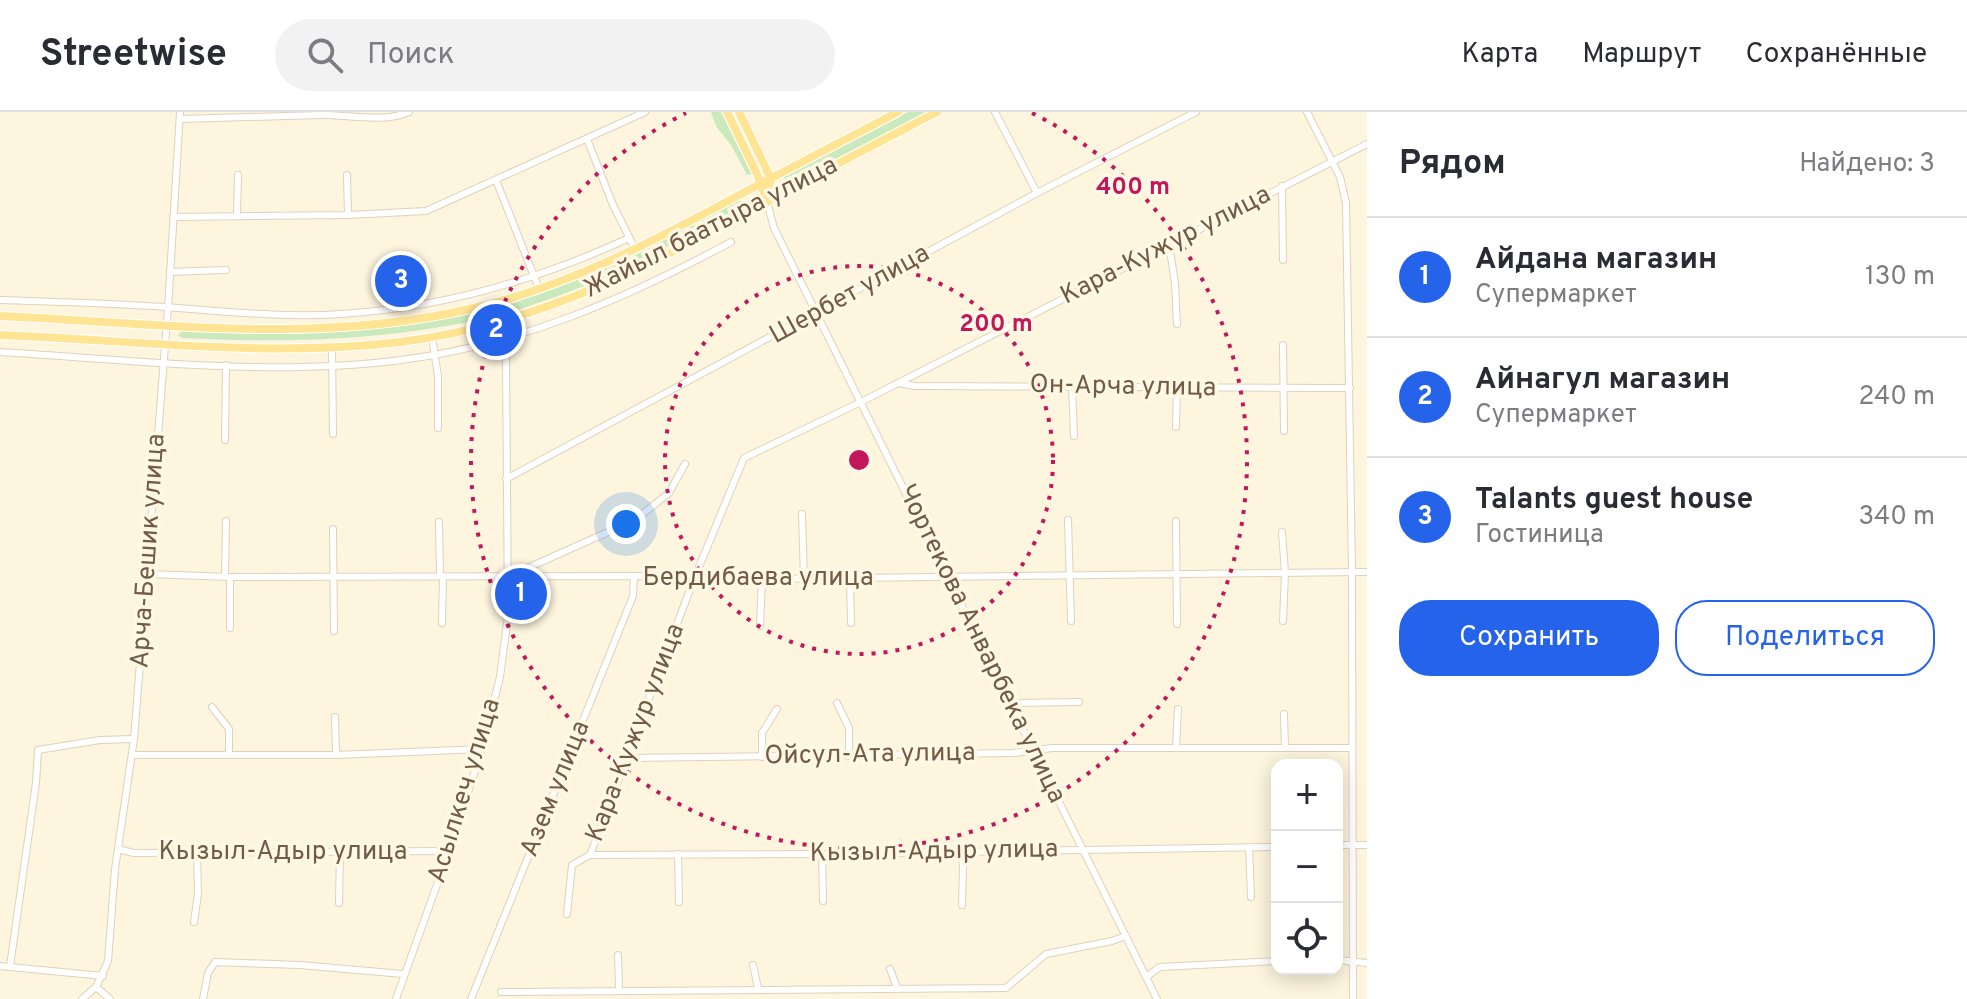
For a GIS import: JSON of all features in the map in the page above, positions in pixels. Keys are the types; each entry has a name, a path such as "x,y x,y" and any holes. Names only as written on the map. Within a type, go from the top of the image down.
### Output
{"main road":[{"path":"727,112 767,202"},
{"path":"739,112 771,179 767,202"},
{"name":"Жайыл баатыра улица","path":"0,316 266,329 331,328 405,321 493,303 539,289 635,249 898,112"},
{"name":"Жайыл баатыра улица","path":"0,335 265,348 332,348 432,337 498,322 593,291 695,241 937,112"}],"street":[{"path":"180,116 328,114 358,117 399,116 409,112"},
{"path":"173,217 426,211 645,112"},
{"path":"995,112 1037,193"},
{"name":"Шербет улица","path":"506,479 1037,193 1196,112"},
{"path":"1307,112 1333,162 1346,203 1352,572 1353,999"},
{"name":"Арча-Бешик улица","path":"82,999 96,987 108,961 118,849 134,739 180,116"},
{"path":"587,139 635,249"},
{"name":"Кара-Кужур улица","path":"567,914 572,865 590,855 694,579 744,458 861,402 1367,144"},
{"path":"237,216 238,175"},
{"path":"347,175 348,215"},
{"path":"496,180 539,289"},
{"path":"1282,186 1283,260"},
{"name":"Чортекова Анварбека улица","path":"767,202 774,228 816,314 1157,999"},
{"path":"0,300 258,315 355,313 459,298 535,276 629,238"},
{"path":"695,241 703,257"},
{"path":"0,352 226,365 333,366 435,354 502,339 594,309 731,242"},
{"path":"1169,244 1177,324"},
{"path":"170,272 226,270"},
{"name":"Асылкеч улица","path":"396,999 482,749 500,677 508,616 506,360 493,303"},
{"path":"432,337 438,376 438,428"},
{"path":"1283,345 1284,431"},
{"path":"332,348 333,434"},
{"path":"225,440 226,365"},
{"name":"Он-Арча улица","path":"897,382 915,386 1350,388"},
{"path":"1072,386 1074,436"},
{"path":"1176,427 1177,387"},
{"path":"506,577 635,520 669,493 685,464"},
{"path":"802,514 804,579"},
{"path":"1068,520 1071,621"},
{"path":"226,521 230,628"},
{"path":"1176,521 1177,624"},
{"path":"439,522 442,623"},
{"path":"333,529 334,631"},
{"path":"1282,532 1285,573 1283,621"},
{"name":"Бердибаева улица","path":"148,574 949,579 1367,572"},
{"name":"Азем улица","path":"471,999 633,596 634,576"},
{"path":"760,626 762,579"},
{"path":"850,579 851,623"},
{"path":"1010,703 1079,702"},
{"path":"837,703 849,728 849,756"},
{"path":"212,707 229,729 229,755"},
{"path":"762,757 762,733 777,709"},
{"path":"1176,748 1178,709"},
{"path":"1284,714 1285,748"},
{"path":"335,717 336,755"},
{"path":"10,966 38,750 100,740 134,739"},
{"name":"Ойсул-Ата улица","path":"628,758 1013,753 1052,748 1351,748"},
{"path":"132,755 336,755 482,749"},
{"path":"1343,845 1367,845"},
{"path":"1249,847 1251,897"},
{"name":"Кызыл-Адыр улица","path":"590,855 1271,847"},
{"name":"Кызыл-Адыр улица","path":"118,849 134,853 449,851"},
{"path":"961,851 962,905"},
{"path":"339,903 340,852"},
{"path":"194,922 198,894 197,853"},
{"path":"678,854 679,902"},
{"path":"822,854 823,901"},
{"path":"501,992 1006,988 1046,954 1126,936"},
{"path":"618,955 619,990"},
{"path":"1146,977 1160,967 1271,961"},
{"path":"1343,961 1367,963"},
{"path":"203,999 208,973 215,962 300,965 403,974"},
{"path":"753,965 758,988"},
{"path":"0,966 103,976"},
{"path":"890,969 897,988"},
{"path":"96,987 110,999"}],"green space":[{"path":"711,112 721,112 752,174 747,175 731,145 716,126"},
{"path":"908,112 926,112 787,184 783,177"},
{"path":"740,200 744,206 619,271 541,302 506,310 508,305 618,264"},
{"path":"486,312 483,319 407,332 333,339 259,340 182,338 178,335 182,330 295,333 368,330"}],"place":[{"name":"Talants guest house","path":"401,281"},
{"name":"Айнагул магазин","path":"496,330"},
{"name":"Айдана магазин","path":"521,594"}]}
